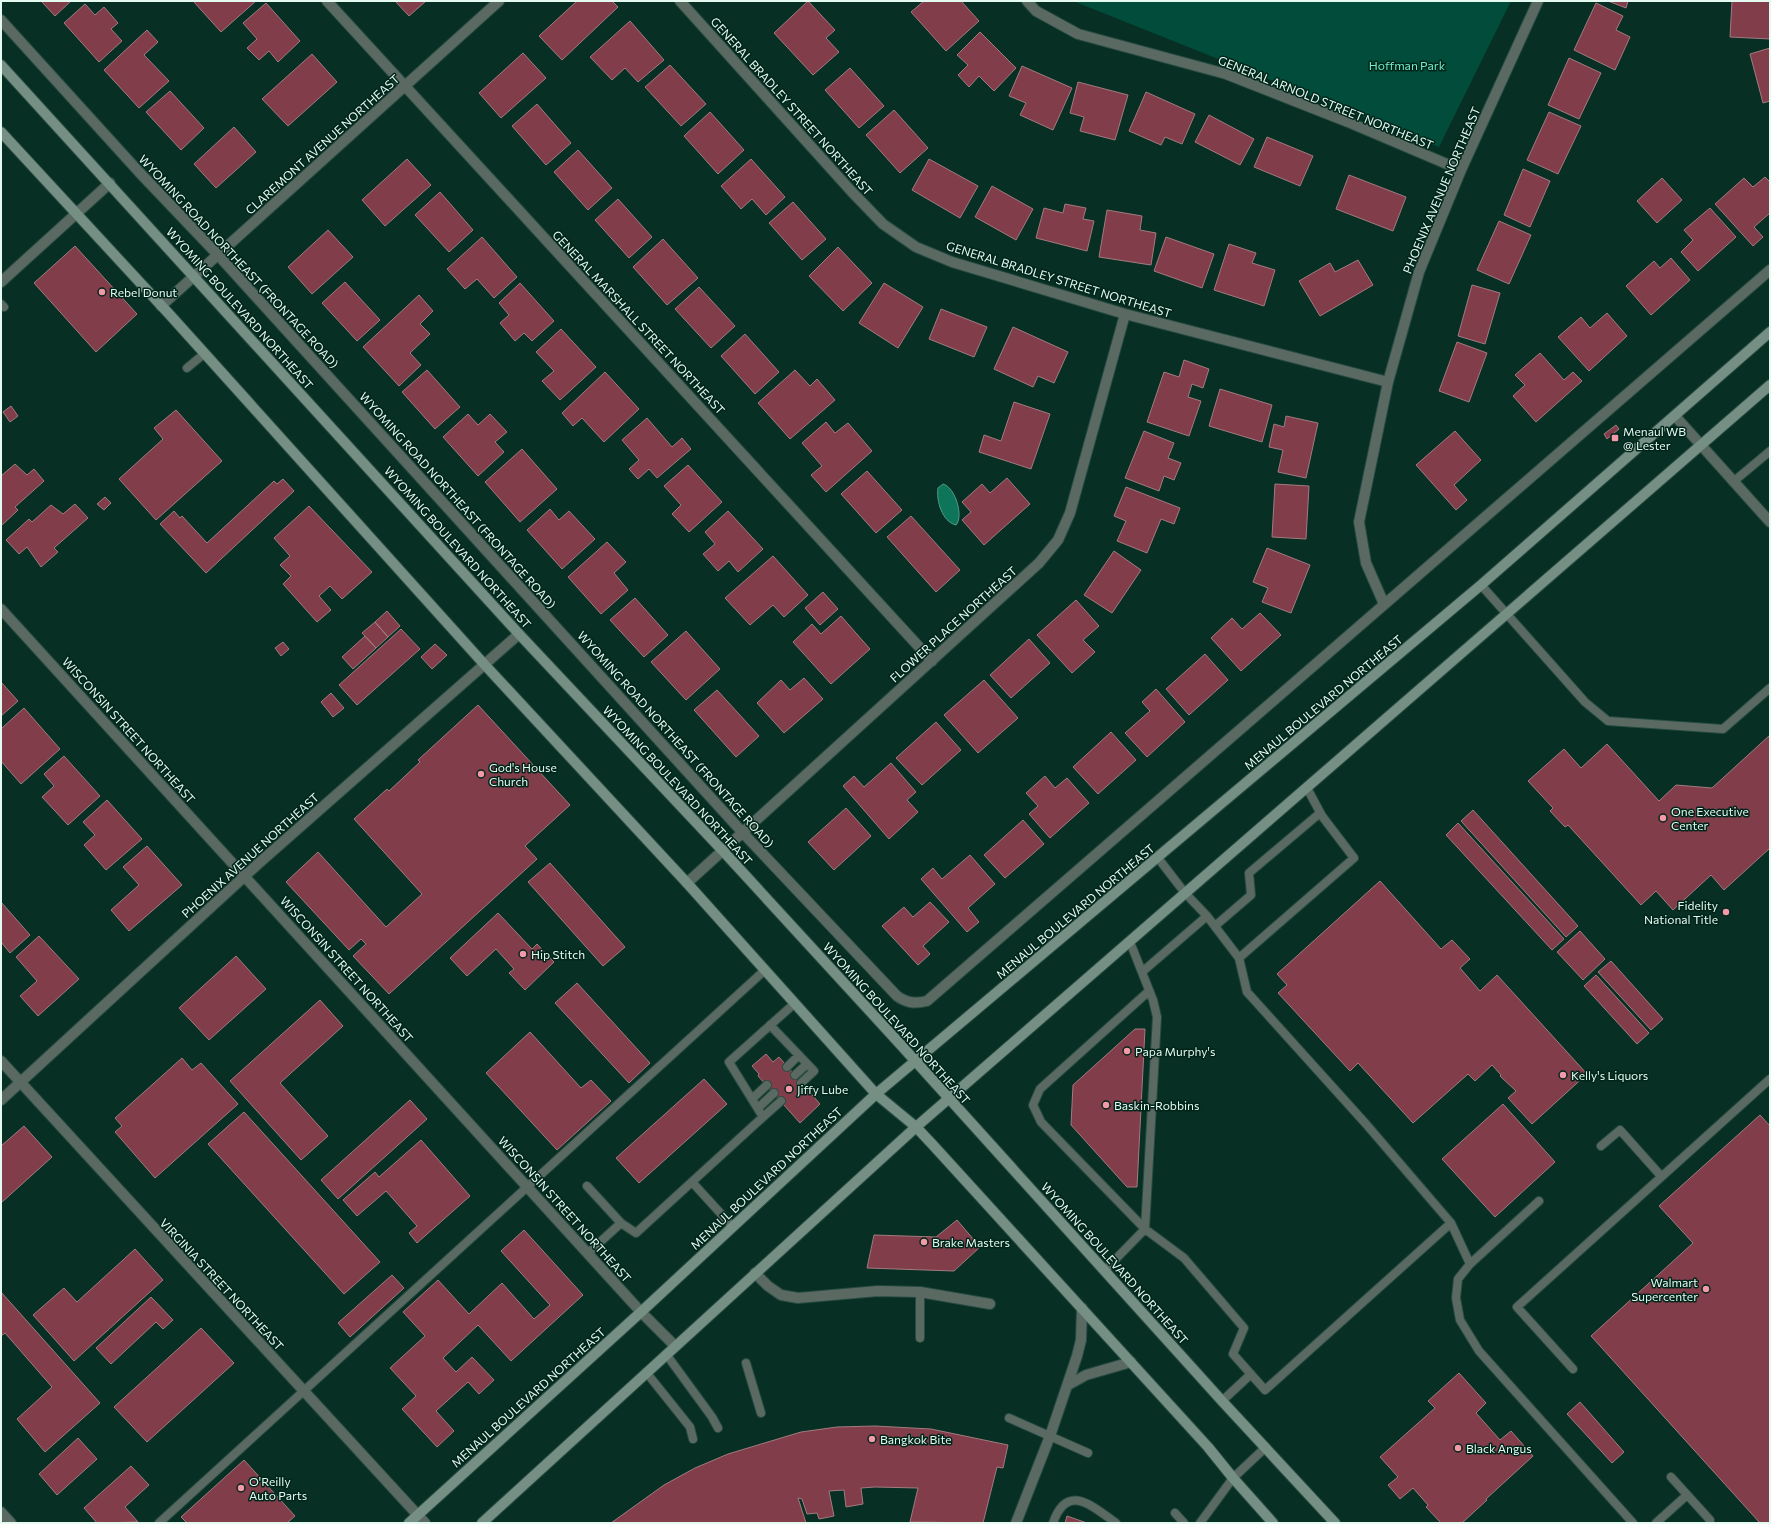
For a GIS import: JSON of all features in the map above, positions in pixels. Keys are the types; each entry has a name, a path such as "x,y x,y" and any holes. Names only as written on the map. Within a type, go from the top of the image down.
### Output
{"main road":[{"name":"WYOMING BOULEVARD NORTHEAST","path":"1,64 519,634 723,851 1222,1401 1336,1523"},
{"path":"1,132 205,354 484,664 687,883 876,1094 916,1127 1082,1308 1208,1447 1273,1523"},
{"name":"MENAUL BOULEVARD NORTHEAST","path":"409,1523 641,1312 876,1094 1481,585 1770,332"},
{"path":"482,1523 674,1346 916,1127 1508,615 1770,385"}],"street":[{"name":"GENERAL MARSHALL STREET NORTHEAST","path":"327,1 932,661"},
{"name":"CLAREMONT AVENUE NORTHEAST","path":"161,306 499,1"},
{"name":"GENERAL BRADLEY STREET NORTHEAST","path":"680,1 852,192 883,224 916,247 952,262 1125,314 1388,382"},
{"name":"GENERAL ARNOLD STREET NORTHEAST","path":"1027,1 1036,10 1078,34 1226,74 1348,122 1461,170"},
{"name":"PHOENIX AVENUE NORTHEAST","path":"1384,604 1366,563 1359,522 1388,382 1419,272 1461,170 1538,1"},
{"name":"WYOMING ROAD NORTHEAST (FRONTAGE ROAD)","path":"1,20 139,172 218,255 743,833 897,996 906,1002 918,1003 927,1001 1384,604"},
{"path":"1,282 110,183"},
{"path":"1384,604 1770,270"},
{"name":"FLOWER PLACE NORTHEAST","path":"687,883 1039,563 1058,540 1070,514 1125,314"},
{"path":"1675,416 1770,522"},
{"name":"WISCONSIN STREET NORTHEAST","path":"1,609 588,1254 674,1346"},
{"name":"PHOENIX AVENUE NORTHEAST","path":"1,1100 244,877 519,634"},
{"name":"VIRGINIA STREET NORTHEAST","path":"1,1061 425,1523"},
{"path":"755,1273 768,1286 781,1295 798,1298 878,1292 920,1292 990,1304"},
{"path":"1016,1523 1068,1385 1081,1340 1082,1308"},
{"path":"1068,1385 1086,1375 1131,1362"},
{"path":"1,1512 11,1523"}],"lane":[{"path":"187,368 205,354"},
{"path":"1734,482 1770,451"},
{"path":"1481,585 1585,702 1608,721 1723,729 1770,688"},
{"path":"1239,958 1354,858 1320,813 1307,788"},
{"path":"1215,926 1251,895 1249,873 1320,813"},
{"path":"1158,858 1207,916 1239,958 1247,992 1366,1124 1451,1223 1470,1264"},
{"path":"1142,972 1207,916"},
{"path":"1104,1270 1145,1229 1157,1017 1149,991 1130,942"},
{"path":"159,1523 765,970"},
{"path":"1149,991 1040,1089 1033,1105 1041,1122 1145,1229 1184,1258 1244,1328 1233,1354 1265,1390 1451,1223"},
{"path":"763,1117 729,1062 795,1002"},
{"path":"770,1025 814,1071 802,1082"},
{"path":"787,1067 799,1055"},
{"path":"795,1075 807,1064"},
{"path":"1573,1370 1517,1307 1770,1079"},
{"path":"752,1099 767,1085"},
{"path":"758,1108 774,1094"},
{"path":"587,1186 621,1223 636,1233 781,1101"},
{"path":"1601,1146 1620,1130 1661,1176"},
{"path":"692,1182 733,1227"},
{"path":"1539,1201 1470,1264 1458,1279 1456,1298 1460,1320 1479,1351 1633,1523"},
{"path":"588,1254 621,1223"},
{"path":"920,1292 920,1338"},
{"path":"666,1354 712,1416 718,1428"},
{"path":"746,1362 761,1412"},
{"path":"646,1372 690,1427 693,1439"},
{"path":"1222,1401 1251,1374"},
{"path":"1009,1418 1088,1453"},
{"path":"1200,1523 1233,1478 1266,1447"},
{"path":"1671,1477 1710,1520"},
{"path":"1656,1523 1687,1495"},
{"path":"1053,1523 1057,1510 1064,1503 1075,1500 1091,1504 1116,1523"},
{"path":"1175,1513 1184,1523"}],"green space":[{"name":"Hoffman Park","path":"1073,1 1511,1 1439,147"}],"shaded area":[{"path":"943,484 951,490 957,502 959,515 956,525 947,520 939,504 938,488"}],"building":[{"path":"41,1 71,1 55,16"},
{"path":"193,1 256,1 221,32"},
{"path":"395,1 426,1 409,16"},
{"path":"577,1 612,1 618,7 562,60 539,36"},
{"path":"808,1 835,30 826,38 839,52 813,75 774,33"},
{"path":"924,1 961,1 979,21 946,51 911,12"},
{"path":"1608,1 1628,1 1626,8"},
{"path":"1732,1 1770,1 1770,39 1730,37"},
{"path":"266,3 300,41 278,62 269,51 259,60 247,48 257,39 243,23"},
{"path":"1596,3 1623,16 1616,30 1630,37 1615,70 1574,50"},
{"path":"85,4 95,15 104,7 118,23 111,29 122,41 99,62 64,23"},
{"path":"630,21 664,60 638,82 625,68 612,80 590,57"},
{"path":"147,30 158,42 144,55 169,81 139,108 104,70"},
{"path":"980,32 1016,68 994,91 979,76 969,87 958,75 968,65 957,55"},
{"path":"1770,48 1770,101 1763,103 1750,54"},
{"path":"523,53 546,78 501,118 479,93"},
{"path":"312,54 337,82 288,126 262,99"},
{"path":"1569,58 1601,73 1579,119 1548,105"},
{"path":"670,65 706,104 681,126 645,87"},
{"path":"1022,66 1072,88 1053,130 1020,115 1026,103 1009,96"},
{"path":"850,68 884,106 859,128 825,90"},
{"path":"1078,82 1128,95 1115,140 1080,131 1084,117 1070,113"},
{"path":"170,91 204,128 181,150 146,112"},
{"path":"1146,92 1195,114 1182,144 1165,137 1161,145 1129,131"},
{"path":"537,104 571,143 546,165 512,126"},
{"path":"894,110 928,148 900,173 866,135"},
{"path":"710,112 744,150 718,174 684,136"},
{"path":"1549,112 1581,126 1558,174 1527,160"},
{"path":"1209,115 1254,139 1240,165 1195,142"},
{"path":"234,127 256,152 216,188 194,164"},
{"path":"1267,137 1313,156 1300,186 1254,167"},
{"path":"578,150 612,188 588,210 554,172"},
{"path":"407,159 431,185 385,226 362,200"},
{"path":"751,159 785,197 766,215 752,199 741,209 721,186"},
{"path":"929,159 978,186 960,218 912,190"},
{"path":"1523,169 1550,181 1530,227 1504,215"},
{"path":"1349,175 1406,197 1393,231 1336,209"},
{"path":"1765,177 1770,182 1770,213 1754,227 1763,237 1753,246 1715,204 1744,178 1753,187"},
{"path":"1662,178 1682,200 1657,223 1637,201"},
{"path":"992,186 1033,209 1016,240 975,217"},
{"path":"440,192 473,230 449,252 415,215"},
{"path":"618,199 652,237 629,258 595,220"},
{"path":"793,202 826,239 802,260 769,223"},
{"path":"1065,204 1086,208 1083,219 1094,221 1087,251 1036,238 1044,208 1063,213"},
{"path":"1710,208 1736,237 1698,271 1681,252 1693,240 1684,230"},
{"path":"1107,210 1142,216 1140,230 1156,233 1151,265 1099,257"},
{"path":"1499,221 1531,235 1509,284 1477,270"},
{"path":"328,230 353,257 312,294 288,267"},
{"path":"482,237 517,277 494,298 477,279 465,289 447,269"},
{"path":"1166,237 1214,254 1202,288 1154,271"},
{"path":"663,239 698,278 667,305 633,267"},
{"path":"1229,244 1256,253 1252,263 1275,270 1264,306 1214,290"},
{"path":"75,246 137,314 96,352 34,283"},
{"path":"838,247 872,283 843,311 809,276"},
{"path":"1671,258 1690,280 1651,315 1626,286 1654,261 1660,268"},
{"path":"1358,260 1373,285 1320,316 1299,281 1330,263 1335,272"},
{"path":"345,282 380,320 357,341 322,303"},
{"path":"520,283 554,321 532,341 524,333 515,341 500,323 509,315 499,303"},
{"path":"884,283 923,307 898,348 859,323"},
{"path":"1472,285 1500,293 1485,344 1458,336"},
{"path":"699,287 735,326 711,348 675,309"},
{"path":"419,295 433,311 420,324 430,334 410,353 421,365 399,386 363,347"},
{"path":"941,309 987,327 974,357 929,339"},
{"path":"1607,313 1627,336 1589,371 1558,337 1581,317 1590,328"},
{"path":"1013,327 1068,352 1054,383 1038,376 1033,387 994,369"},
{"path":"561,329 596,367 560,400 542,381 554,371 536,352"},
{"path":"745,334 779,372 755,394 721,356"},
{"path":"1457,342 1487,353 1469,402 1439,391"},
{"path":"1540,353 1564,380 1573,372 1582,381 1536,422 1513,396 1525,385 1515,375"},
{"path":"1184,360 1209,369 1203,388 1192,384 1188,397 1201,401 1189,436 1147,422 1164,372 1179,377"},
{"path":"427,370 460,407 435,429 402,392"},
{"path":"795,370 810,386 817,379 835,400 790,439 758,403"},
{"path":"605,372 639,409 604,442 582,418 573,426 562,413"},
{"path":"1220,389 1272,405 1262,442 1209,426"},
{"path":"1014,402 1050,414 1031,469 979,452 984,435 1001,441"},
{"path":"11,406 18,416 10,422 3,412"},
{"path":"176,410 222,461 156,520 119,479 163,439 154,428"},
{"path":"468,414 478,425 490,414 507,432 495,442 504,452 478,476 443,437"},
{"path":"1286,416 1318,423 1306,478 1278,472 1283,450 1269,447 1274,424 1284,427"},
{"path":"647,418 672,447 682,438 691,449 657,478 649,469 638,479 629,469 639,460 622,440"},
{"path":"826,422 835,433 848,423 872,451 826,492 811,475 822,466 802,443"},
{"path":"1616,425 1619,429 1607,439 1604,434"},
{"path":"1144,431 1174,443 1168,458 1181,463 1174,480 1164,476 1159,491 1125,478"},
{"path":"1455,431 1481,460 1454,485 1467,500 1456,510 1416,465"},
{"path":"522,449 557,489 520,522 485,482"},
{"path":"15,464 27,475 34,469 44,481 15,507 18,510 1,526 1,476"},
{"path":"688,465 722,502 689,532 672,514 681,505 664,486"},
{"path":"867,471 902,510 876,533 841,494"},
{"path":"1007,478 1030,504 984,545 962,520 971,512 962,502 982,484 990,493"},
{"path":"283,479 294,491 206,573 160,524 174,511 180,518 182,516 207,543 274,481 277,484"},
{"path":"1275,484 1309,486 1306,539 1272,537"},
{"path":"1126,487 1180,508 1174,524 1161,519 1147,553 1117,541 1126,521 1114,516"},
{"path":"105,497 111,503 104,510 97,504"},
{"path":"75,504 88,518 54,548 58,552 41,567 27,547 19,554 6,540 29,519 32,522 51,505 63,514"},
{"path":"309,506 372,572 342,599 330,586 319,596 331,610 317,622 283,584 291,576 280,565 290,556 274,538"},
{"path":"550,509 559,520 569,511 595,539 562,569 527,530"},
{"path":"728,511 763,549 738,572 729,561 718,571 703,554 715,544 705,532"},
{"path":"911,516 960,570 936,592 887,537"},
{"path":"607,542 626,562 614,573 628,590 601,614 568,577"},
{"path":"1267,548 1310,565 1291,613 1262,602 1268,588 1253,582"},
{"path":"1114,551 1141,570 1112,613 1084,595"},
{"path":"773,556 808,595 784,617 773,605 750,625 725,598"},
{"path":"823,592 838,609 820,625 805,608"},
{"path":"635,598 668,635 644,657 610,620"},
{"path":"1076,600 1099,626 1083,640 1095,652 1072,673 1037,635"},
{"path":"387,611 400,626 388,637 375,622"},
{"path":"1260,613 1281,635 1241,671 1211,638 1232,618 1242,629"},
{"path":"841,616 870,649 831,684 793,642 812,624 821,634"},
{"path":"375,622 388,637 376,648 362,633"},
{"path":"401,629 420,649 357,705 339,685"},
{"path":"686,631 720,669 686,700 651,662"},
{"path":"365,636 376,648 353,669 342,657"},
{"path":"1029,639 1050,663 1011,698 990,675"},
{"path":"283,642 289,649 281,656 275,648"},
{"path":"435,644 447,655 432,669 421,657"},
{"path":"1205,654 1228,680 1189,715 1166,689"},
{"path":"804,678 823,699 784,733 757,703 781,680 790,690"},
{"path":"984,680 1018,718 978,753 944,715"},
{"path":"1,682 18,701 1,716"},
{"path":"1156,689 1185,722 1147,757 1125,733 1150,711 1142,702"},
{"path":"717,690 759,736 736,757 694,710"},
{"path":"331,693 344,708 333,717 321,702"},
{"path":"478,705 570,805 525,846 537,859 389,994 353,956 366,944 361,939 349,950 286,882 318,852 386,927 422,894 354,819 387,789 389,791 420,762 418,760"},
{"path":"24,708 60,749 21,784 1,761 1,729"},
{"path":"936,722 961,750 922,785 896,758"},
{"path":"1111,732 1136,760 1098,794 1073,767"},
{"name":"One Executive Center","path":"1770,735 1770,848 1724,890 1711,875 1673,910 1656,891 1641,905 1568,825 1565,827 1550,811 1553,808 1528,781 1564,749 1581,768 1607,744 1659,801 1676,785 1712,788"},
{"path":"64,756 100,796 68,825 42,797 54,786 44,774"},
{"path":"891,763 916,792 907,800 918,812 889,839 843,786 854,776 864,787"},
{"path":"1045,776 1055,788 1067,778 1089,803 1050,838 1029,814 1038,806 1026,793"},
{"path":"107,800 142,839 106,870 84,845 95,835 83,822"},
{"path":"846,808 871,836 834,870 808,842"},
{"path":"1473,810 1578,926 1566,937 1461,821"},
{"path":"1023,820 1044,844 1005,878 984,855"},
{"path":"1458,823 1564,939 1552,950 1446,835"},
{"path":"147,846 182,885 129,931 111,910 139,885 123,867"},
{"path":"970,855 995,884 968,908 979,922 967,932 921,879 933,868 942,879"},
{"path":"550,863 625,947 603,966 528,882"},
{"path":"1380,881 1441,949 1452,940 1470,959 1460,968 1480,991 1497,975 1587,1074 1532,1124 1508,1098 1516,1091 1500,1076 1501,1075 1492,1065 1475,1081 1468,1074 1413,1123 1358,1063 1350,1071 1278,993 1287,985 1277,974"},
{"path":"1,902 30,935 10,953 1,942"},
{"path":"930,902 949,922 923,946 930,954 918,965 882,926 904,907 913,917"},
{"name":"Hip Stitch","path":"498,913 532,949 537,944 554,962 525,990 509,973 514,969 496,949 467,976 450,958"},
{"path":"1580,931 1605,959 1583,980 1557,952"},
{"path":"39,936 79,979 38,1016 20,996 37,981 16,957"},
{"path":"236,956 266,989 209,1040 179,1008"},
{"path":"1611,961 1663,1019 1651,1030 1598,972"},
{"path":"1596,975 1649,1033 1637,1044 1584,986"},
{"path":"577,983 650,1063 629,1083 555,1003"},
{"path":"320,1000 343,1026 280,1083 328,1136 301,1160 230,1081"},
{"name":"Baskin-Robbins","path":"1135,1029 1145,1029 1137,1187 1127,1187 1071,1125 1073,1085"},
{"path":"530,1032 581,1088 591,1080 611,1101 557,1150 486,1073"},
{"name":"Jiffy Lube","path":"766,1054 773,1062 779,1057 820,1104 800,1123 758,1076 759,1074 752,1066"},
{"path":"182,1058 192,1070 201,1063 238,1104 155,1178 115,1132 122,1126 115,1118"},
{"path":"704,1079 727,1104 639,1183 616,1158"},
{"path":"410,1100 427,1119 338,1199 321,1180"},
{"path":"1503,1104 1555,1162 1495,1217 1442,1159"},
{"path":"244,1112 380,1262 344,1294 208,1144"},
{"name":"Walmart Supercenter","path":"1760,1115 1770,1126 1770,1523 1760,1523 1591,1336 1693,1243 1659,1206"},
{"path":"24,1126 52,1157 1,1203 1,1146"},
{"path":"421,1140 470,1196 417,1243 409,1233 417,1226 386,1191 357,1216 343,1200 375,1172 379,1177"},
{"name":"Brake Masters","path":"957,1220 980,1247 954,1271 867,1268 874,1235 936,1237"},
{"path":"524,1230 583,1295 511,1361 478,1325 443,1358 456,1372 472,1357 494,1380 479,1394 468,1382 436,1411 454,1431 437,1447 402,1409 416,1396 390,1368 425,1336 403,1312 438,1280 469,1314 502,1283 534,1319 550,1305 501,1251"},
{"path":"135,1249 163,1280 74,1361 33,1315 64,1288 77,1302"},
{"path":"392,1275 404,1288 350,1337 338,1323"},
{"path":"1,1292 100,1403 45,1452 17,1419 52,1387 5,1333 1,1336"},
{"path":"151,1297 173,1320 163,1329 156,1322 111,1364 96,1348"},
{"path":"201,1328 234,1363 147,1442 114,1407"},
{"name":"Black Angus","path":"1459,1373 1486,1403 1476,1413 1500,1440 1511,1431 1533,1456 1462,1523 1441,1523 1426,1507 1428,1505 1413,1488 1400,1499 1388,1485 1398,1477 1380,1457 1435,1408 1428,1401"},
{"path":"1580,1402 1624,1452 1612,1463 1567,1414"},
{"path":"875,1426 931,1429 1008,1445 1003,1468 997,1467 983,1523 910,1522 918,1488 875,1487 861,1488 863,1504 846,1507 844,1490 829,1491 834,1516 819,1519 817,1513 807,1514 802,1499 798,1498 806,1523 611,1523 664,1485 695,1468 728,1454 801,1432 837,1427"},
{"path":"78,1438 97,1459 57,1495 39,1474"},
{"name":"O'Reilly Auto Parts","path":"244,1460 295,1516 287,1523 187,1523 181,1517"},
{"path":"131,1466 149,1485 125,1507 138,1522 97,1523 84,1508"},
{"path":"1067,1516 1087,1523 1065,1523"}],"place":[{"name":"Rebel Donut","path":"102,292"},
{"name":"Menaul WB @ Lester","path":"1615,438"},
{"name":"God's House Church","path":"481,774"},
{"name":"One Executive Center","path":"1663,818"},
{"name":"Fidelity National Title","path":"1726,912"},
{"name":"Hip Stitch","path":"523,954"},
{"name":"Papa Murphy's","path":"1127,1051"},
{"name":"Kelly's Liquors","path":"1563,1075"},
{"name":"Jiffy Lube","path":"789,1089"},
{"name":"Baskin-Robbins","path":"1106,1105"},
{"name":"Brake Masters","path":"924,1242"},
{"name":"Walmart Supercenter","path":"1706,1289"},
{"name":"Bangkok Bite","path":"872,1439"},
{"name":"Black Angus","path":"1458,1448"},
{"name":"O'Reilly Auto Parts","path":"241,1488"}]}
